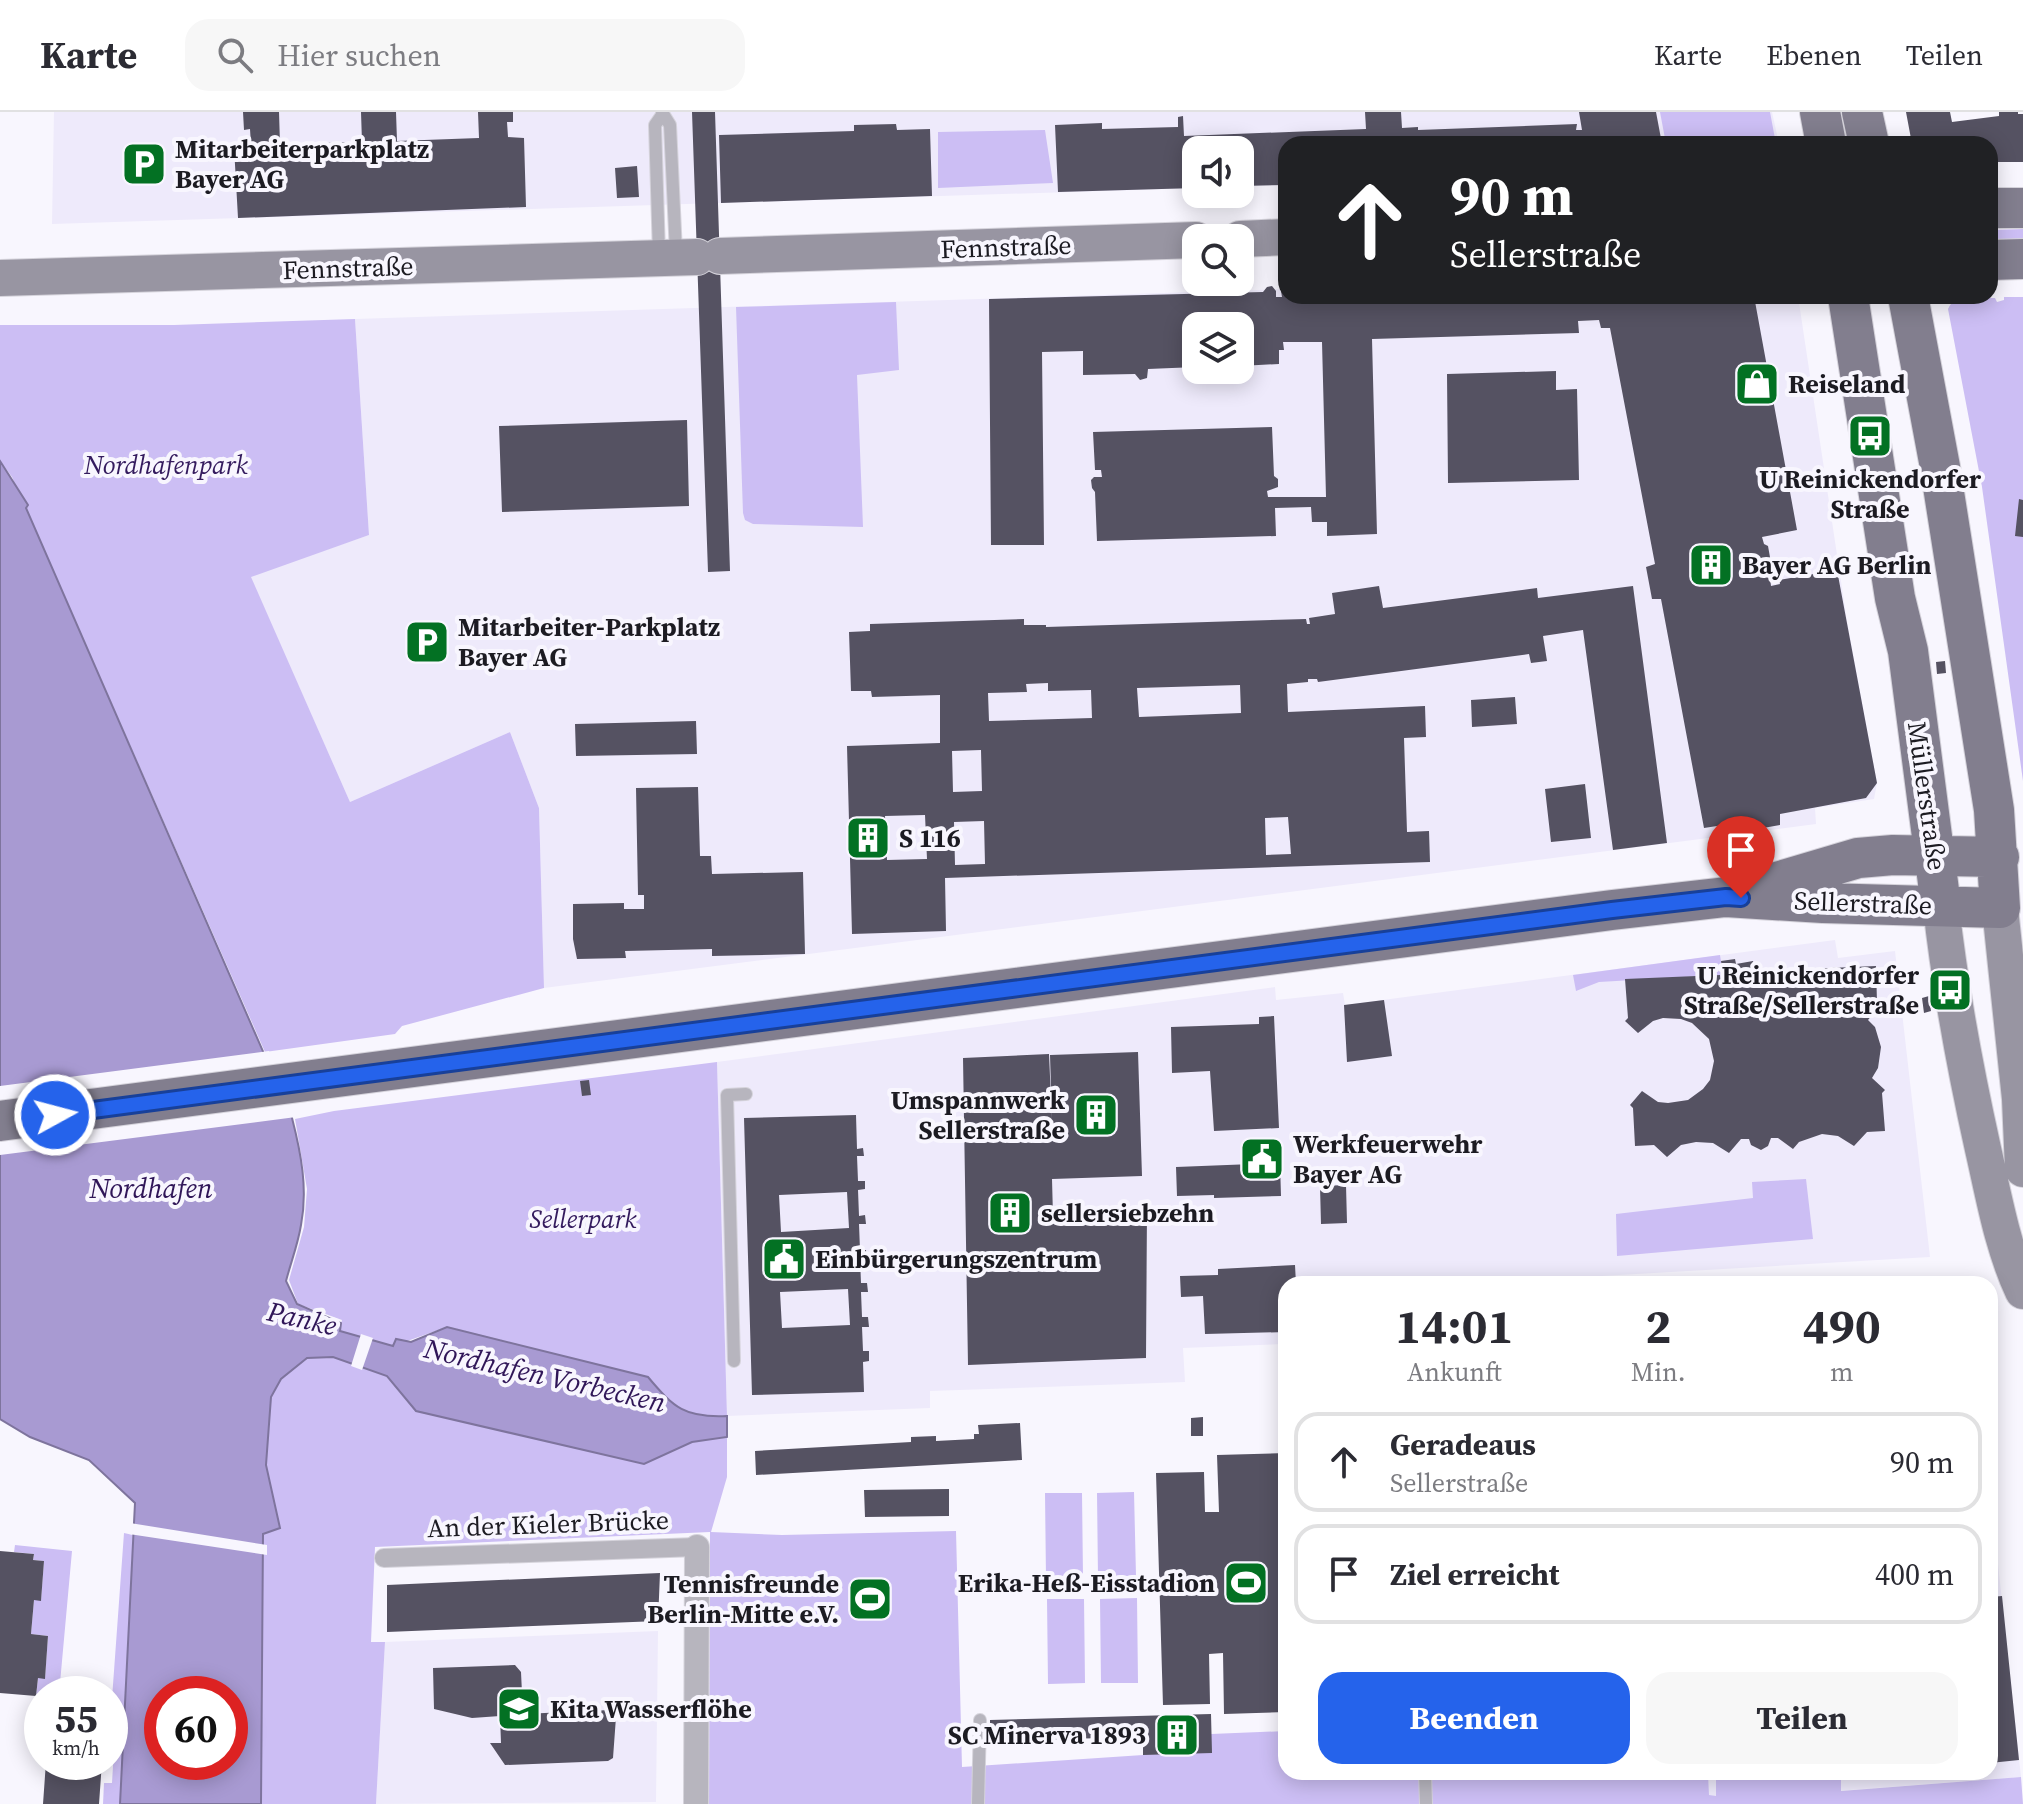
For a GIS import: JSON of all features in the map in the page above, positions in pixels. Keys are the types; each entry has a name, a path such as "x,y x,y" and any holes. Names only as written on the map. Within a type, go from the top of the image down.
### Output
{"main road":[{"path":"1820,112 1824,136"},
{"path":"1862,112 1867,136"},
{"path":"1998,208 2023,208"},
{"path":"1254,238 1278,237"},
{"name":"Fennstraße","path":"0,278 1182,240"},
{"path":"1998,260 2023,259"},
{"name":"Müllerstraße","path":"1849,304 1895,598 1908,651 1950,990 2001,1231 2023,1291"},
{"path":"1909,304 1940,467 1994,810 2011,858 2023,1169"},
{"name":"Sellerstraße","path":"0,1121 1726,897 1858,858 1893,855 2011,858"},
{"name":"Sellerstraße","path":"1726,897 2012,908"}],"street":[{"name":"An der Kieler Brücke","path":"384,1558 697,1547 696,1804"}],"lane":[{"path":"662,114 655,125 688,257"},
{"path":"734,1361 727,1095 746,1094"},
{"path":"978,1804 980,1720"},
{"path":"1425,1780 1426,1804"}],"shaded area":[{"path":"54,112 1772,112 1777,136 1278,136 1278,185 1254,186 1254,136 1182,136 1182,188 52,224"},
{"path":"1278,289 1278,304 1799,304 1847,621 1877,783 1874,799 1815,808 1816,824 544,988 539,808 510,732 350,802 250,576 369,535 355,319 1182,292 1182,296 1254,296 1254,290"},
{"path":"1835,940 1838,958 1895,951 1930,1257 1602,1276 1278,1276 1278,1344 1183,1348 1185,1382 930,1391 930,1408 727,1416 717,1062 1275,987 1276,1000 1343,993 1345,1005"},
{"path":"1998,1564 2021,1777 1998,1779"},
{"name":"Kita Wasserflöhe","path":"658,1631 656,1802 376,1804 385,1642"},
{"path":"1708,1780 1982,1780 1760,1797 1709,1796"}],"green space":[{"path":"1660,112 1770,112 1774,136 1664,136"},
{"path":"1045,130 1053,183 938,188 938,132"},
{"path":"2023,229 2023,239 1998,239 1998,230"},
{"path":"2004,297 2023,297 2023,781 1982,487 1948,309 1950,304 1998,304"},
{"path":"896,302 899,370 857,375 863,527 753,524 745,520 736,307"},
{"name":"Nordhafenpark","path":"355,319 369,535 251,577 350,802 510,732 539,808 544,988 402,1026 395,1034 265,1052 12,477 0,461 0,325 174,325"},
{"path":"1720,955 1724,980 1719,975 1599,982 1576,991 1573,975"},
{"name":"Sellerpark","path":"717,1062 727,1416 690,1413 673,1403 648,1377 447,1327 393,1346 339,1331 342,1320 298,1304 289,1280 304,1227 307,1189 295,1119 334,1111"},
{"path":"1806,1179 1813,1239 1617,1256 1616,1214 1753,1198 1752,1182"},
{"path":"333,1357 387,1376 416,1411 644,1464 692,1442 727,1437 727,1477 711,1532 782,1535 956,1531 962,1767 1143,1755 1211,1734 1278,1731 1278,1780 1708,1780 1709,1795 1716,1796 1716,1780 1841,1780 1841,1791 2021,1777 2023,1804 709,1804 710,1532 375,1547 371,1642 385,1642 376,1804 261,1804 263,1533 280,1528 266,1465 271,1397 281,1379 307,1358"},
{"path":"1134,1492 1136,1576 1098,1577 1097,1493"},
{"path":"1045,1493 1082,1493 1083,1577 1046,1578"},
{"path":"124,1533 133,1535 126,1676 114,1676"},
{"path":"15,1545 72,1551 61,1676 45,1676 48,1636 31,1634 34,1600 41,1600 44,1561 33,1560 34,1554 14,1552"},
{"path":"1137,1598 1138,1683 1101,1683 1100,1599"},
{"path":"1047,1599 1084,1599 1085,1683 1048,1684"},
{"path":"112,1780 121,1780 120,1804 103,1804 104,1783 112,1783"}],"water":[{"name":"Nordhafen","path":"0,461 28,505 26,508 292,1118 301,1158 304,1198 300,1232 286,1281 297,1304 341,1323 340,1331 393,1346 396,1339 411,1342 447,1327 648,1377 673,1403 690,1413 727,1416 727,1437 692,1442 644,1464 416,1411 387,1376 333,1357 307,1358 281,1379 271,1397 266,1465 280,1528 263,1534 261,1804 120,1804 121,1780 128,1780 126,1676 135,1503 89,1460 30,1437 0,1419"}],"pier":[{"path":"269,1051 296,1117 0,1155 0,1086"},
{"path":"361,1334 373,1338 362,1370 351,1366"},
{"path":"2023,1336 2023,1369 1998,1371 1998,1338"},
{"path":"130,1523 267,1545 267,1555 129,1534"}],"building":[{"path":"243,112 279,112 280,144 362,142 361,112 396,112 397,141 479,138 478,112 513,112 513,122 507,122 508,137 524,138 526,207 238,218 234,147 251,145 250,129 244,130"},
{"path":"692,112 715,112 730,571 708,572"},
{"path":"1365,112 1401,112 1402,128 1418,127 1418,130 1577,124 1576,130 1582,130 1579,112 1656,112 1660,136 1278,136 1278,185 1254,186 1254,136 1184,136 1366,129"},
{"path":"1906,112 1950,112 1952,122 1999,116 1999,112 2018,112 2023,114 2023,162 1998,162 1998,136 1910,136"},
{"path":"1183,116 1182,188 1058,192 1055,125 1102,123 1102,129 1178,127 1178,117"},
{"path":"896,124 897,130 930,129 932,196 721,203 719,135 854,131 854,125"},
{"path":"637,166 639,197 617,198 615,168"},
{"path":"1272,286 1278,304 1755,304 1797,530 1762,537 1768,546 1773,574 1771,586 1780,584 1779,580 1837,570 1877,783 1866,798 1780,814 1780,825 1735,833 1730,824 1704,828 1661,599 1652,599 1646,567 1655,564 1610,328 1601,328 1599,320 1578,321 1579,333 1372,339 1377,534 1327,536 1327,522 1312,522 1311,507 1275,508 1276,536 1097,541 1095,492 1091,480 1102,477 1101,470 1095,470 1093,432 1272,427 1274,476 1278,479 1278,487 1267,491 1268,497 1326,497 1322,342 1283,342 1284,350 1279,350 1279,364 1254,365 1254,312 1182,312 1182,368 1148,369 1147,378 1140,380 1135,374 1083,375 1083,351 1042,352 1044,545 991,545 989,299 1182,294 1254,296 1254,292 1263,292"},
{"path":"1556,371 1556,390 1577,389 1579,480 1448,483 1447,374"},
{"path":"687,420 689,506 502,512 499,426"},
{"path":"2019,499 2023,500 2023,537 2015,536"},
{"path":"1379,586 1383,608 1537,588 1538,598 1633,586 1667,843 1613,850 1583,630 1543,636 1547,661 1531,663 1529,654 1287,684 1288,712 1425,706 1426,737 1404,738 1407,832 1429,831 1430,862 945,878 946,931 852,934 847,746 940,743 940,695 872,697 871,691 851,691 849,632 870,631 870,624 1024,619 1024,625 1046,627 1306,619 1310,624 1309,618 1335,614 1332,593","holes":["1048,683 1048,691 1091,690 1092,718 989,721 988,693 1027,692 1026,684","1240,685 1241,713 1139,717 1137,688","981,750 982,791 953,792 952,751","925,815 927,859 887,860 885,816","1288,817 1291,854 1266,855 1265,818","984,821 985,864 955,865 954,822"]},
{"path":"1945,661 1946,673 1937,674 1936,662"},
{"path":"1515,697 1517,724 1472,727 1471,700"},
{"path":"696,721 697,754 576,756 575,724"},
{"path":"1585,784 1591,838 1551,842 1545,789"},
{"path":"698,787 700,856 711,856 712,874 803,872 805,954 712,956 712,949 625,951 626,958 577,959 573,939 573,904 624,903 624,909 644,909 644,895 638,895 636,788"},
{"path":"1735,959 1736,964 1753,961 1758,982 1761,981 1759,971 1876,966 1877,1003 1880,1006 1868,1020 1875,1027 1881,1047 1878,1068 1872,1078 1885,1090 1882,1093 1885,1131 1867,1132 1854,1146 1838,1136 1822,1134 1799,1142 1793,1149 1778,1138 1771,1138 1768,1146 1761,1150 1751,1145 1749,1139 1741,1139 1729,1153 1713,1143 1696,1142 1681,1145 1667,1157 1654,1145 1635,1146 1633,1108 1630,1105 1642,1091 1658,1102 1688,1100 1710,1080 1714,1061 1709,1039 1692,1023 1663,1018 1653,1021 1638,1033 1625,1021 1628,1018 1625,979 1720,975 1724,980 1721,961"},
{"path":"1929,996 1931,1011 1924,1013 1922,998"},
{"path":"1384,1000 1392,1056 1347,1062 1344,1005"},
{"path":"1274,1016 1279,1128 1214,1131 1210,1071 1172,1073 1171,1027 1259,1024 1259,1017"},
{"name":"sellersiebzehn","path":"1138,1052 1142,1176 1052,1179 1053,1216 1147,1209 1146,1358 968,1365 963,1058 1049,1054 1052,1121 1050,1055"},
{"path":"589,1080 591,1095 582,1096 580,1081"},
{"path":"856,1115 857,1149 863,1148 864,1156 857,1156 858,1181 865,1181 865,1189 858,1190 859,1216 865,1215 866,1224 859,1224 860,1250 866,1250 867,1258 860,1258 861,1283 867,1283 868,1292 861,1292 862,1317 868,1317 869,1327 862,1327 863,1351 869,1351 869,1361 863,1362 864,1392 752,1395 744,1118","holes":["847,1192 849,1228 781,1232 779,1195","848,1289 850,1325 782,1328 780,1292"]},
{"path":"1280,1163 1281,1196 1177,1196 1176,1167"},
{"path":"1346,1185 1347,1223 1321,1224 1320,1186"},
{"path":"1295,1265 1296,1276 1278,1276 1278,1332 1205,1334 1203,1296 1181,1297 1180,1276 1218,1275 1218,1269"},
{"path":"1203,1417 1203,1436 1191,1436 1191,1418"},
{"path":"1020,1423 1022,1460 756,1475 755,1451 911,1442 911,1437 936,1436 936,1441 974,1439 974,1434 979,1434 978,1425"},
{"name":"Erika-Heß-Eisstadion","path":"1278,1453 1278,1712 1224,1714 1223,1653 1209,1654 1210,1704 1163,1705 1156,1473 1204,1472 1205,1512 1219,1512 1217,1455"},
{"path":"949,1489 949,1516 865,1517 864,1490"},
{"path":"0,1551 34,1554 33,1560 44,1561 41,1601 34,1600 31,1634 48,1636 45,1676 24,1676 24,1695 0,1693"},
{"path":"660,1573 658,1621 387,1632 387,1585"},
{"path":"1998,1596 2002,1596 2019,1760 1998,1762"},
{"path":"515,1665 521,1672 523,1714 610,1710 614,1713 613,1758 608,1761 505,1765 490,1743 501,1743 500,1716 472,1718 434,1709 433,1668"},
{"path":"1211,1714 1212,1753 1143,1755 1143,1737 990,1741 990,1720"},
{"path":"45,1780 101,1780 99,1804 43,1804"}],"place":[{"name":"Mitarbeiterparkplatz Bayer AG","path":"144,164"},
{"name":"Reiseland","path":"1757,384"},
{"name":"U Reinickendorfer Straße","path":"1870,436"},
{"name":"Bayer AG Berlin","path":"1711,565"},
{"name":"Mitarbeiter-Parkplatz Bayer AG","path":"427,642"},
{"name":"S 116","path":"868,838"},
{"name":"U Reinickendorfer Straße/Sellerstraße","path":"1950,990"},
{"name":"Umspannwerk Sellerstraße","path":"1096,1115"},
{"name":"Werkfeuerwehr Bayer AG","path":"1262,1159"},
{"name":"sellersiebzehn","path":"1010,1213"},
{"name":"Einbürgerungszentrum","path":"784,1259"},
{"name":"Erika-Heß-Eisstadion","path":"1246,1583"},
{"name":"Tennisfreunde Berlin-Mitte e.V.","path":"870,1599"},
{"name":"Kita Wasserflöhe","path":"519,1709"},
{"name":"SC Minerva 1893","path":"1177,1735"}],"route":[{"path":"55,1115 1612,910 1741,898"}],"water label":[{"name":"Panke","path":"302,1318"},
{"name":"Nordhafen Vorbecken","path":"545,1375"}]}
